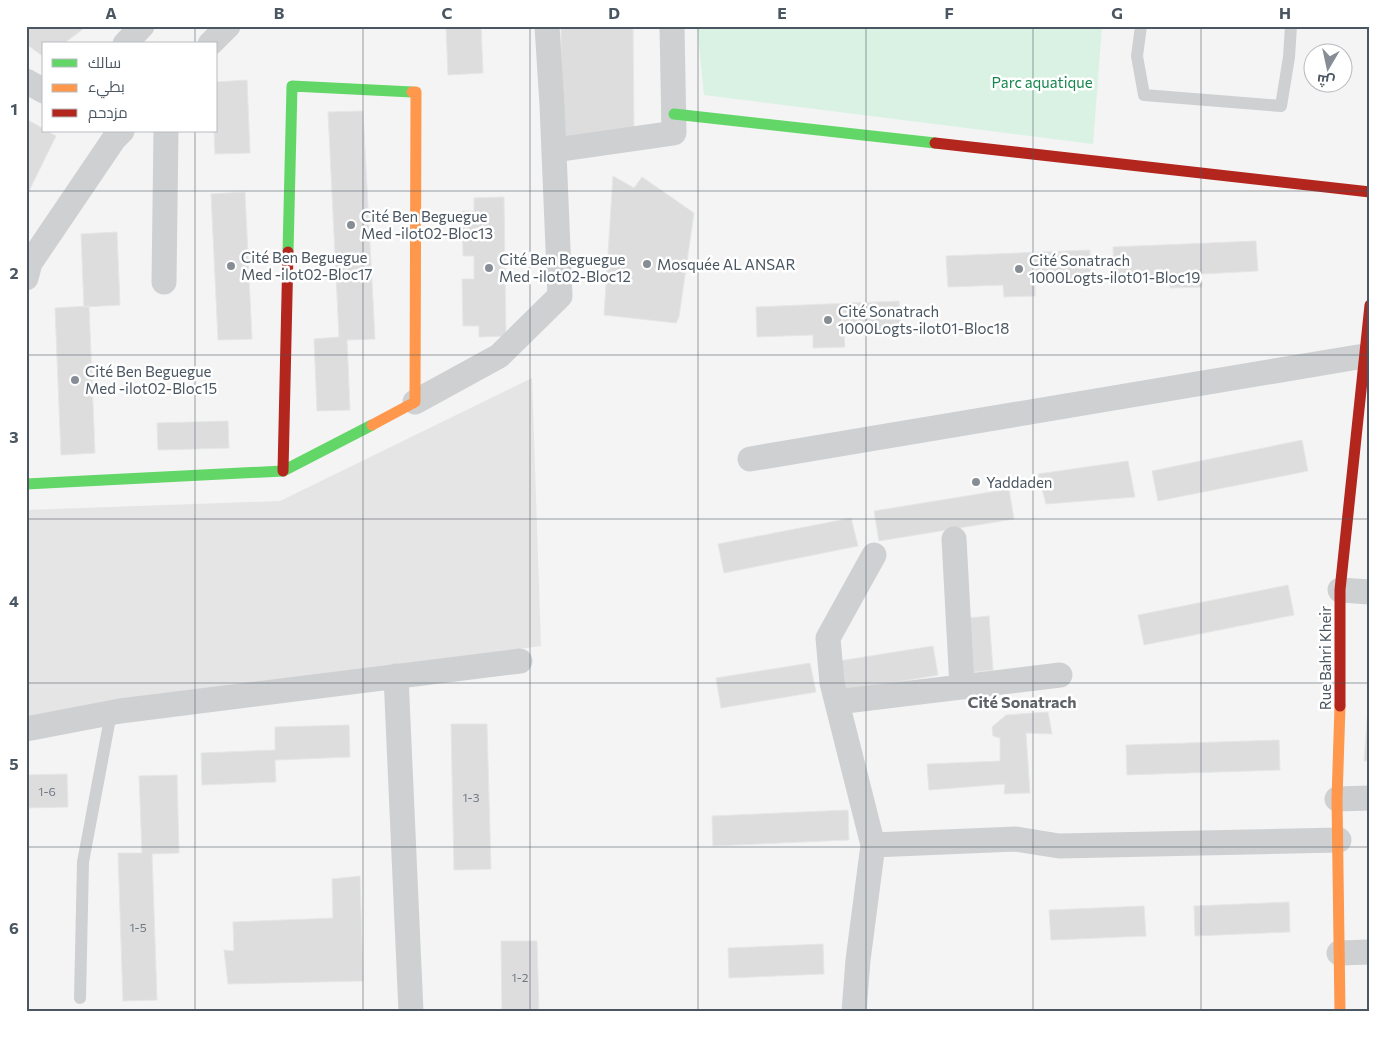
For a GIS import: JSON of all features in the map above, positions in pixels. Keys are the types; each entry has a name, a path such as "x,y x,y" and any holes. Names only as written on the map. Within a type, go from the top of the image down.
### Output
{"street":[{"path":"127,42 142,26"},
{"path":"212,42 228,26"},
{"path":"26,484 283,471 499,356 560,296 555,150 547,26"},
{"path":"555,150 674,133 672,26"},
{"path":"26,80 42,90"},
{"path":"283,471 292,86 416,92 415,402"},
{"path":"674,114 1370,192"},
{"path":"164,282 166,132"},
{"path":"26,278 30,263 114,134"},
{"name":"Rue Bahri Kheir","path":"1340,1012 1337,799 1340,737 1340,590 1370,305"},
{"path":"750,459 1364,356"},
{"path":"954,539 962,686"},
{"path":"854,1012 858,960 872,845 832,683 828,638 874,554"},
{"path":"1340,590 1370,592"},
{"path":"26,729 112,713 520,661"},
{"path":"837,702 1060,674"},
{"path":"396,676 412,1012"},
{"path":"1337,799 1370,798"},
{"path":"872,845 1016,839 1060,846 1338,840"},
{"path":"1339,953 1370,952"}],"lane":[{"path":"1141,26 1137,56 1144,95 1281,106 1289,57 1291,26"},
{"path":"80,998 83,862 112,713"}],"shaded area":[{"path":"532,378 541,646 26,717 26,510 280,501"}],"green space":[{"name":"Parc aquatique","path":"697,26 1102,26 1093,144 704,95"}],"building":[{"path":"26,26 87,26 66,42 42,42 42,56 26,44"},
{"path":"446,26 481,26 483,73 448,75"},
{"path":"561,26 633,26 634,138 561,139"},
{"path":"247,80 250,153 215,154 214,132 218,132 218,82"},
{"name":"Cité Ben Beguegue Med -ilot02-Bloc13","path":"363,111 375,339 347,340 350,410 317,411 314,339 339,337 328,112"},
{"path":"26,119 42,128 42,132 49,132 56,136 26,197"},
{"name":"Mosquée AL ANSAR","path":"613,176 634,188 642,177 694,213 679,317 676,323 604,315"},
{"name":"Cité Ben Beguegue Med -ilot02-Bloc17","path":"245,192 252,339 218,340 211,194"},
{"name":"Cité Ben Beguegue Med -ilot02-Bloc12","path":"504,197 506,336 479,337 479,326 463,326 462,279 474,279 474,256 463,256 462,211 474,211 474,198"},
{"path":"117,232 120,305 84,307 81,234"},
{"path":"1256,241 1258,271 1201,274 1202,287 1170,288 1170,275 1114,277 1113,247"},
{"name":"Cité Sonatrach 1000Logts-ilot01-Bloc19","path":"1090,250 1091,281 1035,283 1035,296 1004,297 1003,285 948,287 946,256"},
{"name":"Cité Sonatrach 1000Logts-ilot01-Bloc18","path":"899,301 901,332 844,334 845,347 813,348 813,335 757,337 756,307"},
{"name":"Cité Ben Beguegue Med -ilot02-Bloc15","path":"89,306 95,453 61,455 55,308"},
{"path":"228,421 229,448 158,450 157,423"},
{"path":"1302,440 1308,471 1158,501 1152,471"},
{"path":"1128,461 1135,497 1046,504 1038,474"},
{"path":"1009,489 1014,519 879,541 874,511"},
{"path":"851,518 858,546 724,573 718,544"},
{"path":"1288,585 1294,615 1144,645 1138,615"},
{"path":"989,616 993,670 965,673 959,619"},
{"path":"933,646 938,675 844,691 839,661"},
{"path":"810,663 816,692 721,708 716,678"},
{"path":"1370,681 1370,761 1364,761"},
{"path":"1048,712 1052,734 1026,733 1030,793 1004,794 1005,784 929,790 927,764 1000,761 1000,738 993,736 992,727 1006,715"},
{"path":"451,724 487,724 491,869 454,870"},
{"path":"349,725 350,757 275,760 276,782 202,785 201,753 275,750 275,727"},
{"path":"1279,740 1280,770 1127,775 1126,745"},
{"path":"67,774 68,807 26,808 26,775"},
{"path":"177,775 179,853 152,854 157,1000 123,1001 118,853 142,853 139,776"},
{"path":"848,810 849,840 713,846 712,816"},
{"path":"360,876 363,981 228,984 224,950 234,951 233,922 333,918 332,879"},
{"path":"1289,902 1290,932 1195,936 1194,906"},
{"path":"1144,906 1146,936 1051,940 1049,910"},
{"path":"501,941 537,941 539,1012 502,1012"},
{"path":"823,944 824,974 729,978 728,948"}],"traffic: fast":[{"path":"288,252 292,86 412,92"},
{"path":"674,114 935,143"},
{"path":"26,484 283,471 372,425"}],"traffic: slow":[{"path":"372,425 415,402 416,92 412,92"},
{"path":"1340,706 1337,799 1340,1012"}],"traffic: jam":[{"path":"935,143 1370,192"},
{"path":"283,471 288,252"},
{"path":"1340,706 1340,590 1370,305"}],"place":[{"name":"Cité Ben Beguegue Med -ilot02-Bloc13","path":"351,225"},
{"name":"Mosquée AL ANSAR","path":"647,264"},
{"name":"Cité Ben Beguegue Med -ilot02-Bloc17","path":"231,266"},
{"name":"Cité Ben Beguegue Med -ilot02-Bloc12","path":"489,268"},
{"name":"Cité Sonatrach 1000Logts-ilot01-Bloc19","path":"1019,269"},
{"name":"Cité Sonatrach 1000Logts-ilot01-Bloc18","path":"828,320"},
{"name":"Cité Ben Beguegue Med -ilot02-Bloc15","path":"75,380"},
{"name":"Yaddaden","path":"976,482"}],"district":[{"name":"Cité Sonatrach","path":"1022,701"}]}
